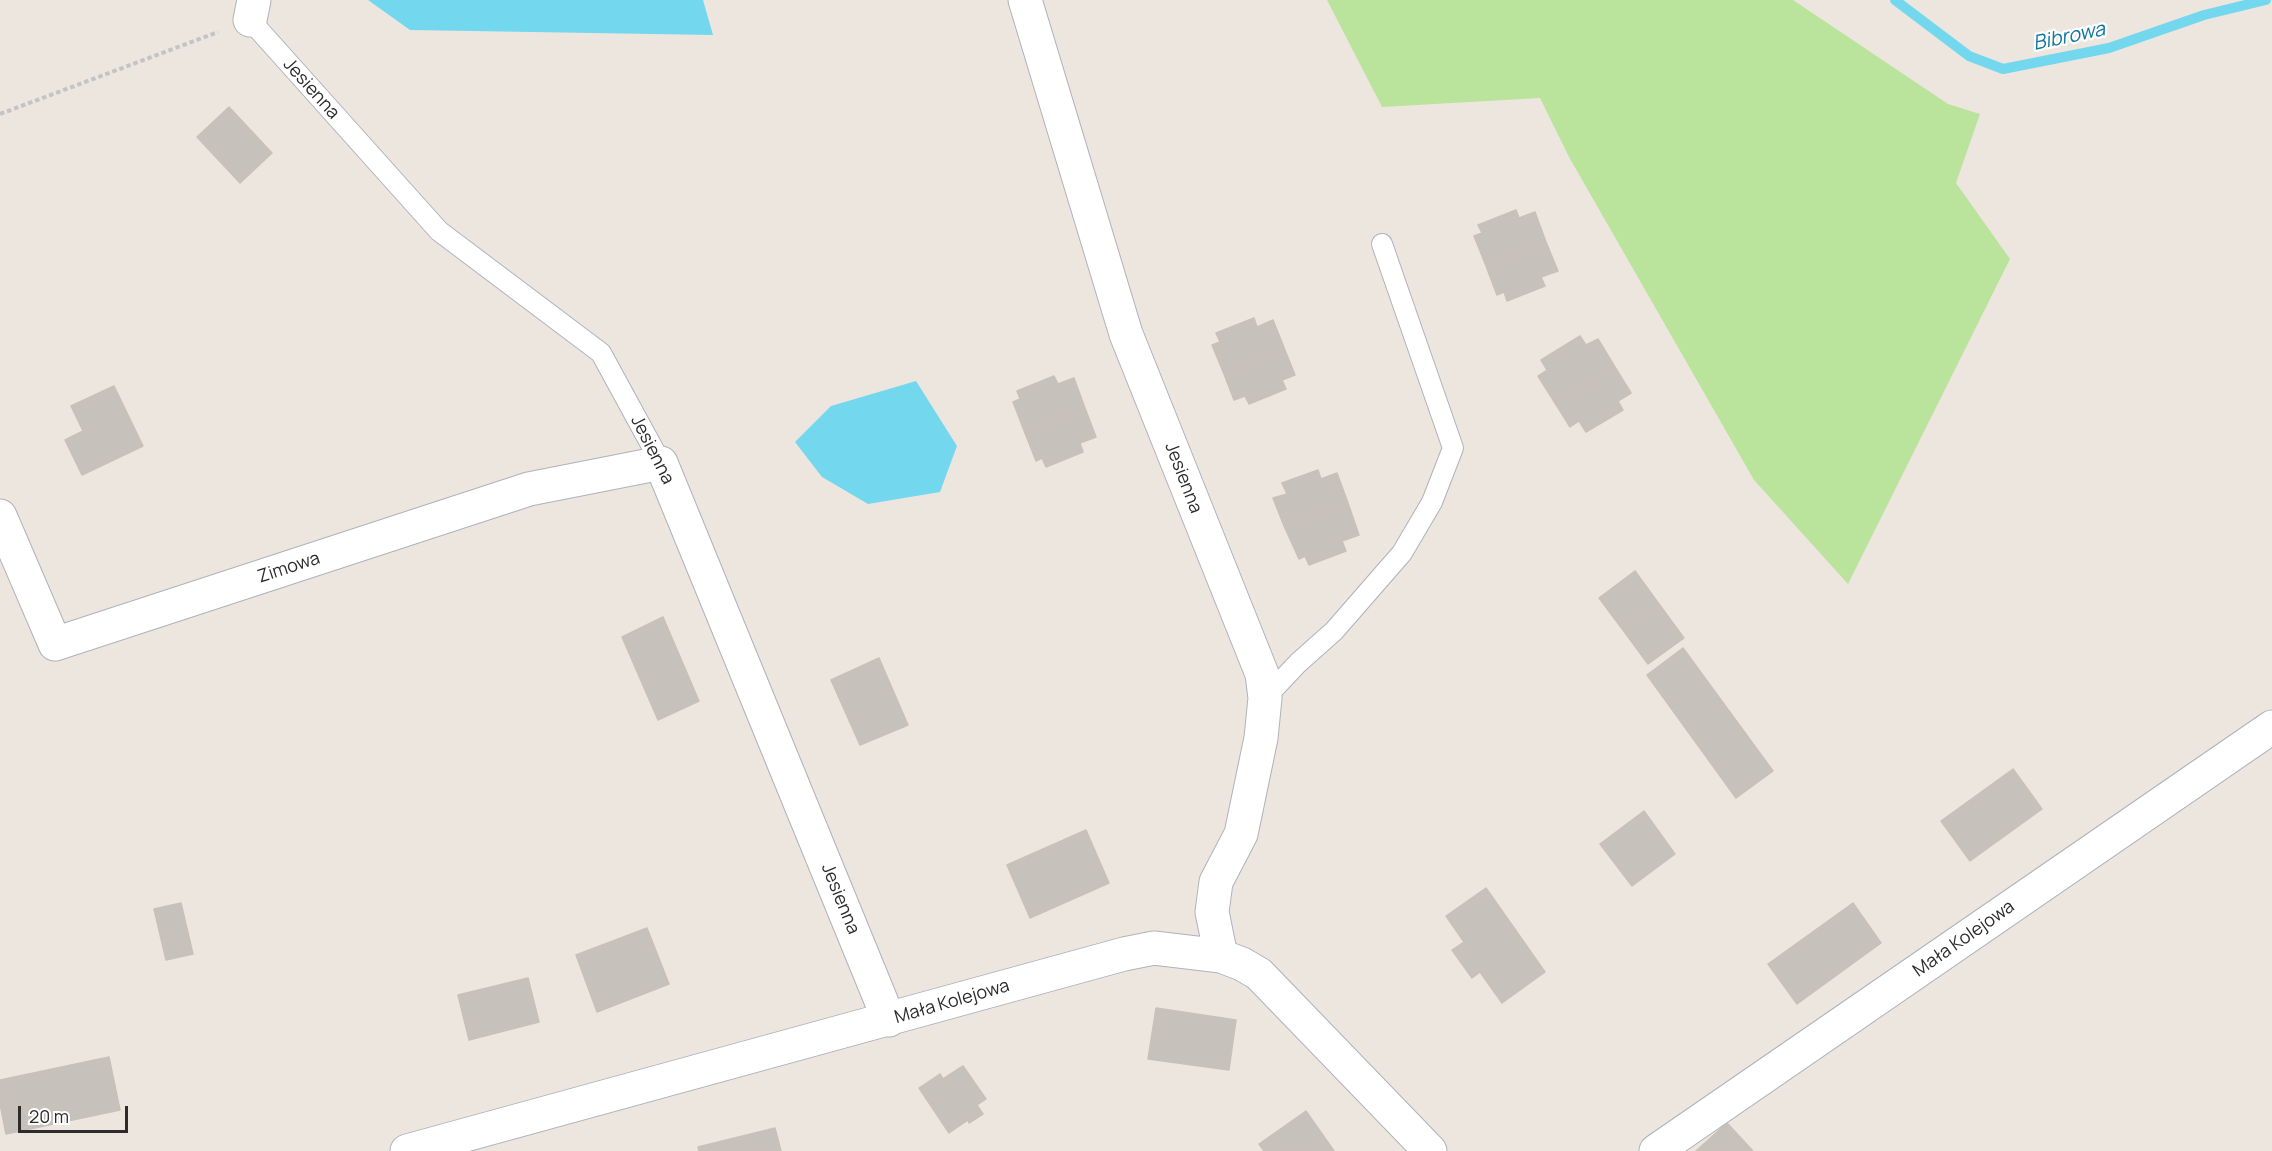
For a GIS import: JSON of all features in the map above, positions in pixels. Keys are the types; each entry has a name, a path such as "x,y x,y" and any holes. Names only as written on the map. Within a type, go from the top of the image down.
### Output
{"street":[{"name":"Jesienna","path":"1025,0 1126,334 1262,674 1265,698 1261,738 1240,834 1216,882 1212,912 1221,956"},
{"name":"Jesienna","path":"661,463 889,1020"},
{"name":"Zimowa","path":"0,516 55,644 529,489 661,463"},
{"name":"Mała Kolejowa","path":"1656,1151 2272,727"},
{"name":"Mała Kolejowa","path":"407,1151 1125,954 1154,948 1221,956 1259,974 1430,1151"}],"lane":[{"name":"Jesienna","path":"252,10 439,231 601,353 661,463"},
{"path":"1265,698 1298,663 1334,631 1402,553 1432,502 1453,448 1382,244"}],"path":[{"path":"0,114 252,10"}],"green space":[{"path":"1327,0 1793,0 1948,104 1980,114 1956,183 2010,259 1848,584 1754,480 1569,157 1540,98 1382,107"}],"water":[{"path":"368,0 703,0 713,35 410,30"},
{"path":"916,381 957,446 940,492 868,504 822,477 795,442 831,406"}],"building":[{"path":"229,107 272,153 240,183 197,137"},
{"path":"1516,210 1519,218 1535,212 1546,242 1486,266 1474,236 1482,233 1478,225"},
{"path":"1546,242 1558,271 1541,277 1545,286 1507,301 1504,292 1497,295 1486,266"},
{"path":"1254,318 1257,327 1273,320 1285,350 1224,374 1212,345 1220,342 1216,333"},
{"path":"1580,336 1586,345 1598,339 1615,367 1555,403 1538,376 1547,370 1541,360"},
{"path":"1285,350 1295,375 1282,380 1286,389 1249,404 1245,396 1234,400 1224,374"},
{"path":"1615,367 1631,393 1618,401 1623,410 1586,432 1579,421 1570,427 1555,403"},
{"path":"1054,376 1058,384 1074,378 1085,408 1025,433 1013,402 1020,399 1017,391"},
{"path":"114,386 143,446 82,475 65,440 83,431 71,406"},
{"path":"1085,408 1096,437 1080,443 1083,452 1046,467 1042,458 1036,461 1025,433"},
{"path":"1318,470 1321,479 1337,473 1348,503 1284,526 1273,498 1287,494 1282,483"},
{"path":"1348,503 1359,535 1342,541 1346,551 1309,565 1305,556 1299,559 1284,526"},
{"path":"1635,571 1659,604 1623,630 1599,598"},
{"path":"1659,604 1684,638 1648,664 1623,630"},
{"path":"663,617 699,701 658,720 622,637"},
{"path":"1683,648 1773,771 1736,798 1647,675"},
{"path":"879,658 908,725 860,745 831,680"},
{"path":"2013,769 2042,809 1970,861 1941,821"},
{"path":"1644,811 1675,854 1632,886 1600,844"},
{"path":"1086,830 1109,883 1030,918 1007,865"},
{"path":"1486,888 1545,972 1502,1003 1480,972 1472,978 1452,950 1464,942 1446,916"},
{"path":"181,903 193,954 166,960 154,909"},
{"path":"1853,903 1881,943 1797,1004 1768,964"},
{"path":"647,928 669,984 597,1012 576,955"},
{"path":"528,978 539,1022 469,1040 458,995"},
{"path":"1156,1008 1236,1020 1229,1070 1148,1059"},
{"path":"109,1057 120,1110 6,1134 0,1104 0,1080"},
{"path":"963,1066 986,1099 977,1105 983,1114 969,1123 968,1120 949,1133 919,1088 940,1074 943,1079"},
{"path":"1306,1111 1334,1151 1264,1151 1259,1144"},
{"path":"1727,1123 1753,1151 1696,1151"},
{"path":"775,1128 781,1151 699,1151 698,1147"}],"waterway":[{"name":"Bibrowa","path":"1895,0 1969,56 2003,69 2109,48 2204,15 2266,0"}]}
